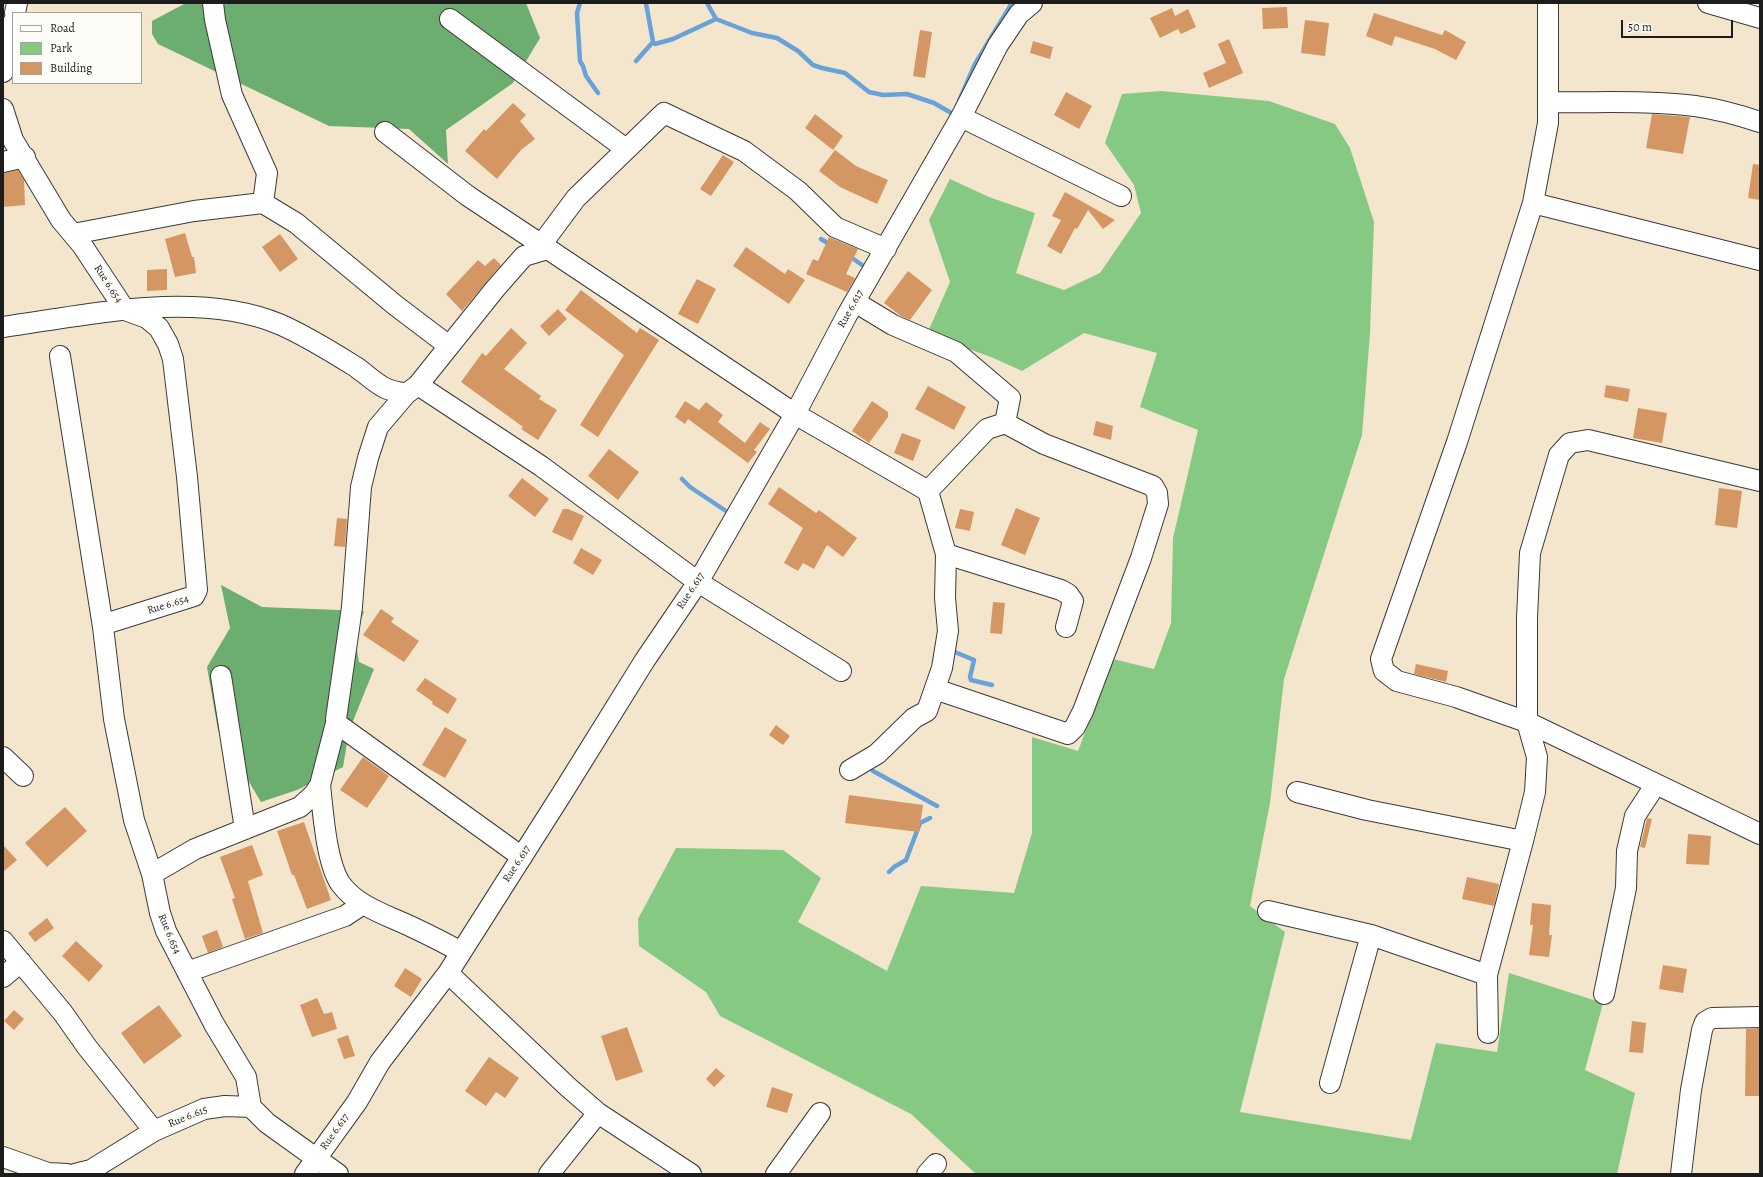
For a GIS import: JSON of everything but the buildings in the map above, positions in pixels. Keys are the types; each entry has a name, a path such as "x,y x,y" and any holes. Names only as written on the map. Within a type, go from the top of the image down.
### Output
{"street":[{"path":"213,3 215,20 232,95 267,173 263,203"},
{"name":"Rue 6.617","path":"305,1174 333,1133 357,1102 380,1062 448,973 645,660 698,582 795,414 855,302 961,117 998,46 1019,14 1032,3"},
{"path":"1548,3 1548,123 1534,203 1457,442 1381,659 1384,671 1397,681 1456,697 1527,722 1760,834"},
{"path":"1708,3 1760,18"},
{"path":"450,19 626,149"},
{"path":"3,72 12,27"},
{"path":"1549,102 1676,104 1727,112 1760,122"},
{"name":"Rue 6.654","path":"3,109 11,136 61,220 82,245 125,310 147,318 159,328 168,344 172,359 187,477 197,590 194,596 105,624 103,627 114,719 134,820 152,874 160,913 166,931 214,1024 246,1077 251,1107"},
{"path":"548,249 544,241 576,198 664,113 744,151 798,191 835,227 886,249"},
{"path":"961,117 1121,196"},
{"path":"385,132 468,196 795,414 928,491 946,554 945,598 948,631 942,668 927,711 914,718 877,754 850,770"},
{"path":"3,162 25,158"},
{"path":"73,234 194,211 263,203 296,223 396,305 449,346"},
{"path":"1534,203 1760,260"},
{"path":"152,874 195,849 300,807 314,794 320,785 336,723 352,607 362,487 368,458 378,427 412,390 524,256 548,249"},
{"path":"855,302 893,325 956,352 1010,398 1005,422"},
{"path":"3,327 125,310 151,308 201,308 248,315 278,324 298,333 356,367 386,389 412,390 541,466 698,582 841,671"},
{"path":"60,356 103,627"},
{"path":"928,491 987,429 1005,422"},
{"path":"935,689 1068,734 1075,728 1083,711 1141,558 1158,504 1157,493 1153,486 1044,444 1005,422"},
{"path":"1488,1033 1487,975 1535,792 1537,757 1527,722 1527,618 1530,553 1559,455 1570,444 1588,440 1760,480"},
{"path":"946,554 1061,590 1068,594 1073,601 1066,627"},
{"path":"221,676 244,829"},
{"path":"336,723 522,857"},
{"path":"3,757 23,776"},
{"path":"1604,994 1626,888 1627,851 1635,816 1656,784"},
{"path":"320,785 328,844 333,867 340,882 351,896 363,904 461,952"},
{"path":"1297,792 1367,810 1523,841"},
{"path":"187,972 345,916 363,904"},
{"path":"1268,911 1371,935 1487,975"},
{"path":"1330,1083 1371,935"},
{"path":"3,941 63,1013 154,1132"},
{"path":"3,976 21,962"},
{"path":"448,973 568,1087 598,1113 691,1174"},
{"path":"1681,1174 1692,1083 1702,1030 1705,1022 1712,1018 1760,1017"},
{"name":"Rue 6.615","path":"75,1174 91,1170 154,1132 204,1109 225,1106 251,1107"},
{"path":"251,1107 267,1124 338,1174"},
{"path":"549,1174 598,1113"},
{"path":"776,1174 820,1114"},
{"path":"5,1161 48,1173 67,1174"}],"green space":[{"path":"186,3 526,3 540,38 513,83 446,130 448,164 409,129 329,126 158,44 152,34 152,21"},
{"path":"1161,91 1269,101 1335,124 1350,148 1374,222 1370,333 1362,435 1284,679 1270,803 1250,906 1285,932 1240,1112 1411,1140 1436,1043 1497,1052 1509,973 1603,1003 1585,1070 1635,1093 1617,1174 976,1174 911,1114 720,1016 706,992 639,946 638,919 676,848 783,850 821,878 798,922 887,971 921,886 1014,893 1032,833 1032,737 1078,751 1113,659 1154,669 1171,623 1173,538 1198,430 1140,407 1157,353 1084,333 1022,371 991,357 927,334 950,282 929,220 950,179 989,197 1035,213 1016,273 1064,290 1100,273 1141,213 1134,185 1105,143 1122,94"},
{"path":"221,585 262,607 364,611 355,638 359,662 374,669 349,731 343,767 297,790 261,802 218,730 207,667 230,628"}],"waterway":[{"path":"580,3 577,13 580,61 586,76 598,93"},
{"path":"646,3 653,42"},
{"path":"707,3 716,19 752,33 777,38 798,51 813,65 845,73 869,92 883,95 907,94 934,103 953,114 955,112"},
{"path":"959,101 975,64 1012,3"},
{"path":"653,42 655,44 673,39 716,19"},
{"path":"636,61 653,42"},
{"path":"821,239 831,245"},
{"path":"849,256 868,269"},
{"path":"682,479 690,487 732,515"},
{"path":"950,650 974,660 970,677 971,680 992,685"},
{"path":"873,771 937,806"},
{"path":"889,872 894,867 906,860 920,823 930,818"}]}
